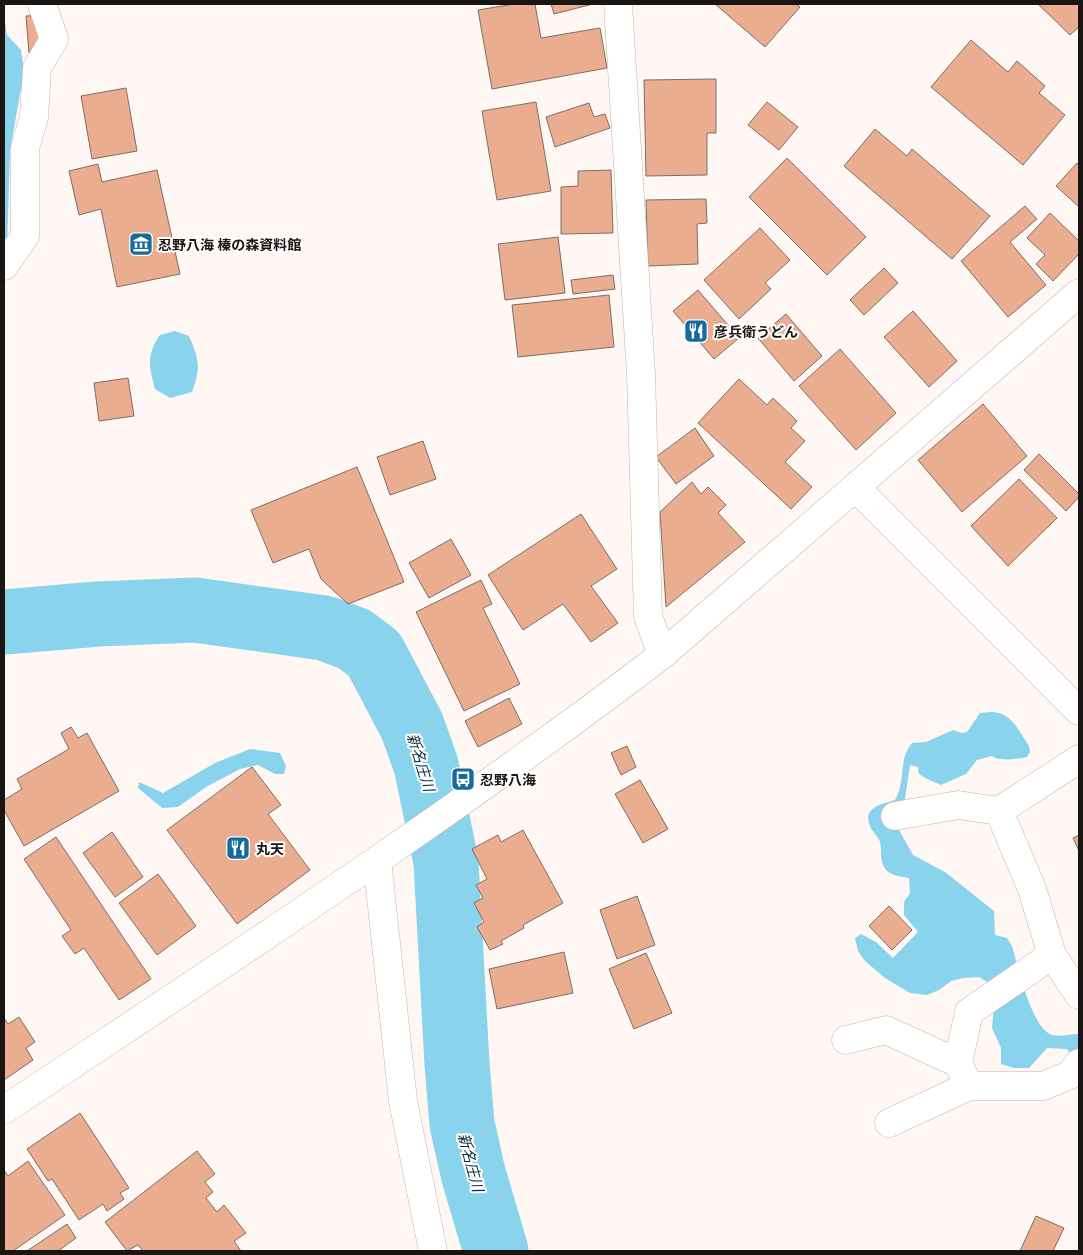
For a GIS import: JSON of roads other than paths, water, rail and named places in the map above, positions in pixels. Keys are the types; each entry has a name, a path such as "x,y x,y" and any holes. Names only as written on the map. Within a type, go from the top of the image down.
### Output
{"street":[{"path":"4,266 25,236 25,148 34,117 37,68 54,39 42,4"},
{"path":"618,4 641,374 648,616 662,654"},
{"path":"4,1110 382,857 601,702 662,654 1079,293"},
{"path":"856,487 1079,711"},
{"path":"895,816 958,804 999,811 1079,759"},
{"path":"999,811 1032,889 1052,955 1079,995"},
{"path":"382,857 403,1101 433,1251"},
{"path":"963,1074 969,1012 1052,955"},
{"path":"846,1040 886,1030 963,1074 1043,1086 1070,1075 1079,1063"},
{"path":"889,1123 963,1074"}],"water":[{"path":"4,15 7,35 21,50 24,71 10,151 7,249 4,252"},
{"path":"175,331 189,336 197,357 198,370 192,392 170,398 155,389 150,361 152,349 160,335"},
{"path":"990,712 1004,715 1014,723 1029,746 1030,752 1027,757 1004,759 992,756 977,760 966,774 941,785 919,774 918,767 910,765 904,805 897,826 913,855 945,872 994,911 995,935 1007,938 1012,946 1026,995 1044,1030 1052,1035 1079,1034 1079,1047 1075,1060 1067,1049 1047,1048 1029,1068 1014,1068 1001,1064 1001,1048 992,1028 994,1006 987,982 979,977 963,978 951,981 939,990 927,995 910,993 885,978 865,961 858,951 855,938 861,934 876,942 893,958 918,932 904,915 904,902 910,893 909,878 893,874 883,866 880,842 868,820 871,810 895,800 900,786 905,756 912,743 926,742 953,730 961,733 967,732 980,713"},
{"path":"250,749 280,753 286,766 284,774 275,774 258,765 240,769 206,787 178,807 162,808 138,788 139,782 163,793 215,763"}],"waterway":[{"name":"新名庄川","path":"4,622 98,614 195,610 324,628 354,639 374,654 412,726 426,765 446,862 462,1124 473,1173 496,1251"}],"place":[{"name":"忍野八海 榛の森資料館","path":"141,244"},
{"name":"彦兵衛うどん","path":"696,331"},
{"name":"忍野八海","path":"463,779"},
{"name":"丸天","path":"238,848"}]}
